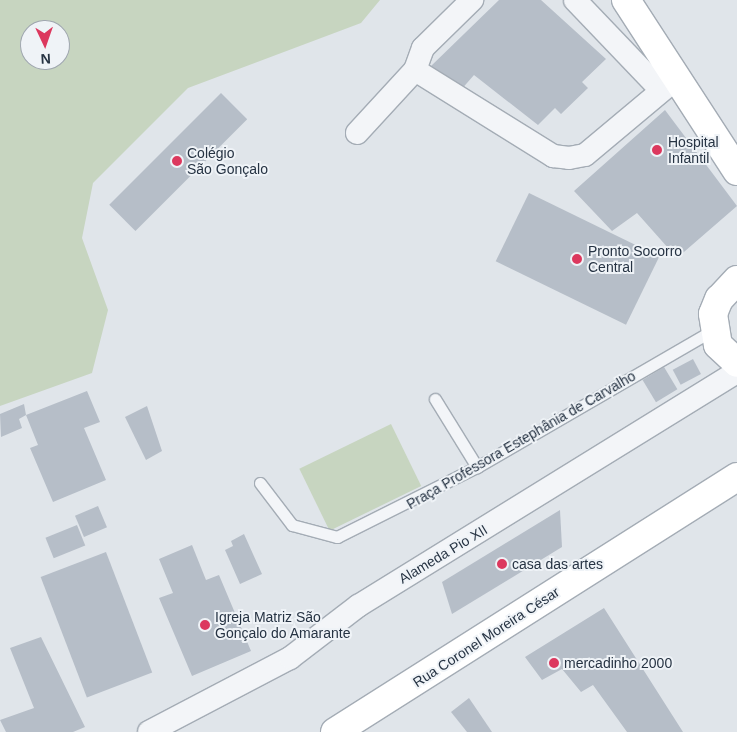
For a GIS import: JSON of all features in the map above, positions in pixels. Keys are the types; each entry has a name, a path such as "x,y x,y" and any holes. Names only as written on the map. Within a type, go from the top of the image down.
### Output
{"main road":[{"path":"626,0 669,84 737,171"},
{"path":"737,280 719,298 713,330 718,345 737,363"},
{"name":"Rua Coronel Moreira César","path":"334,732 737,477"}],"street":[{"path":"356,133 415,70 423,48 472,0"},
{"path":"415,70 553,156 569,158 585,155 669,84 575,0"},
{"name":"Alameda Pio XII","path":"149,732 223,696 290,658 358,606 737,372"}],"lane":[{"name":"Praça Professora Estephânia de Carvalho","path":"260,483 292,525 324,536 337,537 373,523 477,467 713,330"},
{"path":"435,399 477,467"}],"green space":[{"path":"0,0 380,0 361,23 188,88 93,183 82,238 108,310 92,373 0,406"},
{"path":"391,424 421,486 330,531 299,469"}],"building":[{"path":"499,0 541,0 606,59 582,82 588,88 561,114 555,108 538,125 474,75 460,91 430,67"},
{"name":"Colégio São Gonçalo","path":"221,93 247,119 135,231 109,205"},
{"name":"Hospital Infantil","path":"665,110 737,206 677,258 637,213 612,231 574,191"},
{"name":"Pronto Socorro Central","path":"529,193 659,257 626,325 496,261"},
{"path":"693,359 701,374 681,385 673,370"},
{"path":"664,367 677,389 656,402 643,380"},
{"path":"87,391 100,422 84,428 106,480 53,502 30,448 38,445 26,415"},
{"path":"24,404 26,415 19,419 22,428 1,437 0,414"},
{"path":"147,406 162,451 146,460 125,417"},
{"path":"98,506 107,527 84,537 75,516"},
{"name":"casa das artes","path":"560,510 562,547 452,614 442,582"},
{"path":"77,525 85,545 54,558 45,538"},
{"path":"244,534 262,574 240,584 225,550 233,546 231,541"},
{"name":"Igreja Matriz São Gonçalo do Amarante","path":"192,545 206,580 219,575 251,651 192,676 159,598 173,593 159,559"},
{"path":"106,552 152,672 87,698 41,577"},
{"path":"604,608 683,732 627,732 593,685 581,692 562,669 542,680 525,657"},
{"path":"41,637 85,727 73,732 6,732 0,720 34,708 10,648"},
{"path":"469,698 492,732 467,732 451,712"}],"place":[{"name":"Hospital Infantil","path":"657,150"},
{"name":"Colégio São Gonçalo","path":"177,161"},
{"name":"Pronto Socorro Central","path":"577,259"},
{"name":"casa das artes","path":"502,564"},
{"name":"Igreja Matriz São Gonçalo do Amarante","path":"205,625"},
{"name":"mercadinho 2000","path":"554,663"}]}
